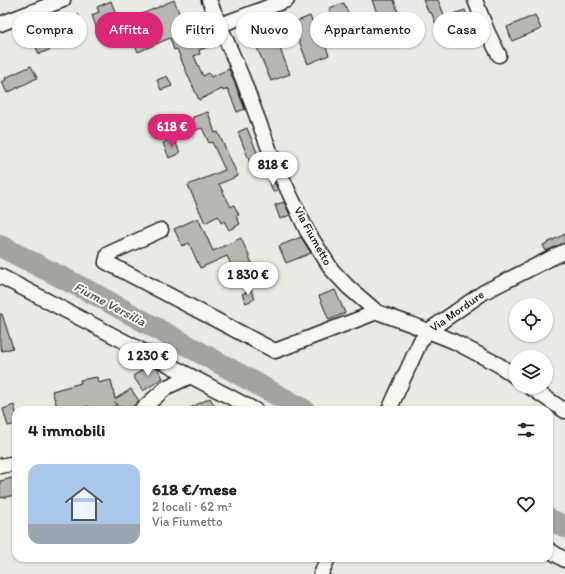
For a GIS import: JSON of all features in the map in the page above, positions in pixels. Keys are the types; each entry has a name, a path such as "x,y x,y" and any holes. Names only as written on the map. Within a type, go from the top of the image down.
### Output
{"street":[{"path":"0,24 63,0"},
{"name":"Via Fiumetto","path":"209,0 214,12"},
{"path":"228,22 287,0"},
{"path":"475,0 488,33 499,55"},
{"name":"Via Fiumetto","path":"228,44 271,154 307,231 332,270 348,287 377,312 453,342 499,365 509,373"},
{"path":"161,230 108,254 106,262 275,351 377,312"},
{"name":"Via Mordure","path":"390,406 420,342 428,331 484,292 565,251"},
{"path":"0,276 247,406"},
{"path":"146,406 168,387 191,376"},
{"path":"540,394 565,411"},
{"path":"0,466 12,464"},
{"path":"553,552 565,560"},
{"path":"321,574 326,562"}],"building":[{"path":"174,0 179,12 171,12 171,41 170,38 163,41 163,12 147,12"},
{"path":"372,0 394,0 398,12 376,12"},
{"path":"423,0 438,0 443,12 433,12 433,17 431,12 429,13"},
{"path":"111,1 115,12 99,12 97,7"},
{"path":"344,3 348,12 331,12 329,8"},
{"path":"95,14 95,24 92,15"},
{"path":"535,15 541,29 512,41 507,27"},
{"path":"310,16 310,48 326,48 329,55 308,64 302,48 302,19"},
{"path":"36,48 54,48 39,54"},
{"path":"136,48 147,48 138,52"},
{"path":"173,48 205,48 199,50 200,54 194,56 203,76 209,73 211,77 229,69 245,109 237,112 228,89 223,91 222,89 199,100 177,49 174,50"},
{"path":"257,48 280,48 290,74 271,81"},
{"path":"31,66 37,78 7,93 2,82 6,80 5,78"},
{"path":"167,76 172,86 161,90 157,80"},
{"path":"208,112 215,133 218,132 238,176 219,184 231,207 234,205 239,215 236,216 240,224 229,230 224,221 221,223 218,216 205,223 188,185 225,170 212,142 209,143 202,128 194,131 190,120 193,119 193,117"},
{"path":"247,128 258,155 262,154 266,164 253,170 238,132"},
{"path":"174,138 180,153 169,158 163,143"},
{"path":"273,179 278,190 273,192 269,181"},
{"path":"284,202 290,215 280,219 275,205"},
{"path":"198,218 213,251 241,238 252,263 234,271 227,256 200,268 189,243 182,246 174,229"},
{"path":"565,234 565,243 546,251 543,245"},
{"path":"301,237 311,253 286,263 279,246"},
{"path":"251,290 255,299 246,303 242,294"},
{"path":"335,290 345,313 329,320 319,296"},
{"path":"0,314 2,314 13,348 2,351 0,346"},
{"path":"150,365 157,368 163,378 143,391 133,376"},
{"path":"97,377 98,383 111,380 115,399 131,389 139,401 133,406 118,406 115,402 116,405 114,406 57,406 52,391 81,383 80,380"},
{"path":"210,398 215,406 194,406"},
{"path":"14,405 12,406 12,425 8,426 3,409"},
{"path":"12,478 12,496 0,498 0,481"}],"waterway":[{"name":"Fiume Versilia","path":"0,246 98,296 297,406"},
{"name":"Fiume Versilia","path":"553,521 565,527"}]}
